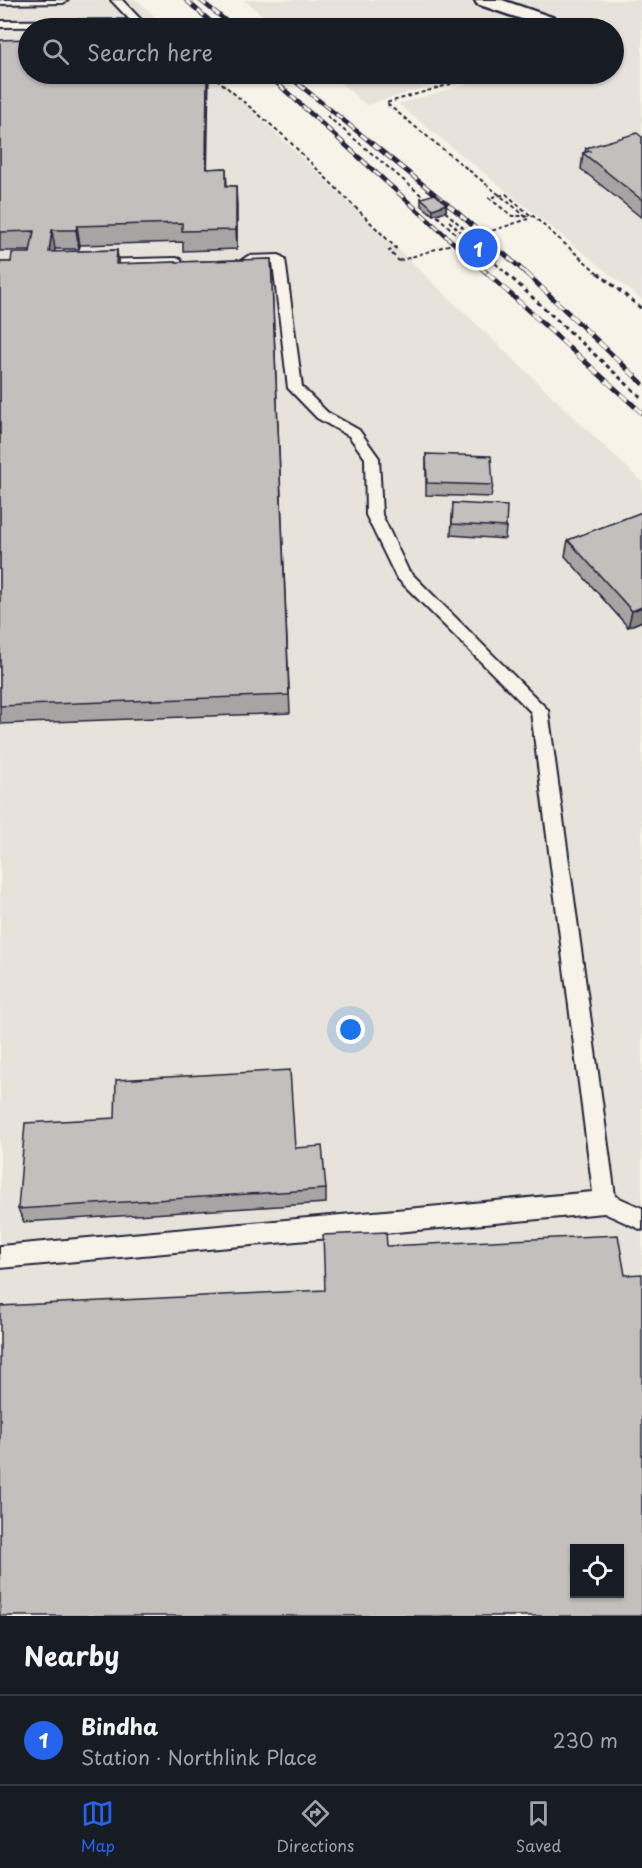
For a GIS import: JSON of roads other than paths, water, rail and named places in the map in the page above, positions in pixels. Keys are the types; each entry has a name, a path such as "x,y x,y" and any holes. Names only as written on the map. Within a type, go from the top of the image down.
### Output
{"street":[{"path":"472,0 481,18"},
{"path":"484,0 536,18"}],"lane":[{"path":"0,1 63,0"},
{"path":"116,0 133,18"},
{"path":"0,25 18,25"},
{"path":"232,261 279,260 295,388 322,415 354,433 372,458 374,515 402,573 539,710 605,1203"},
{"path":"81,264 198,261"},
{"path":"0,1257 605,1203 642,1219"}],"railway":[{"path":"186,0 207,18"},
{"path":"200,0 222,18"},
{"path":"278,84 489,275"},
{"path":"298,84 456,211 528,275"},
{"path":"487,273 642,413"},
{"path":"526,273 642,383"}],"place":[{"name":"Bindha","path":"478,248"}]}
